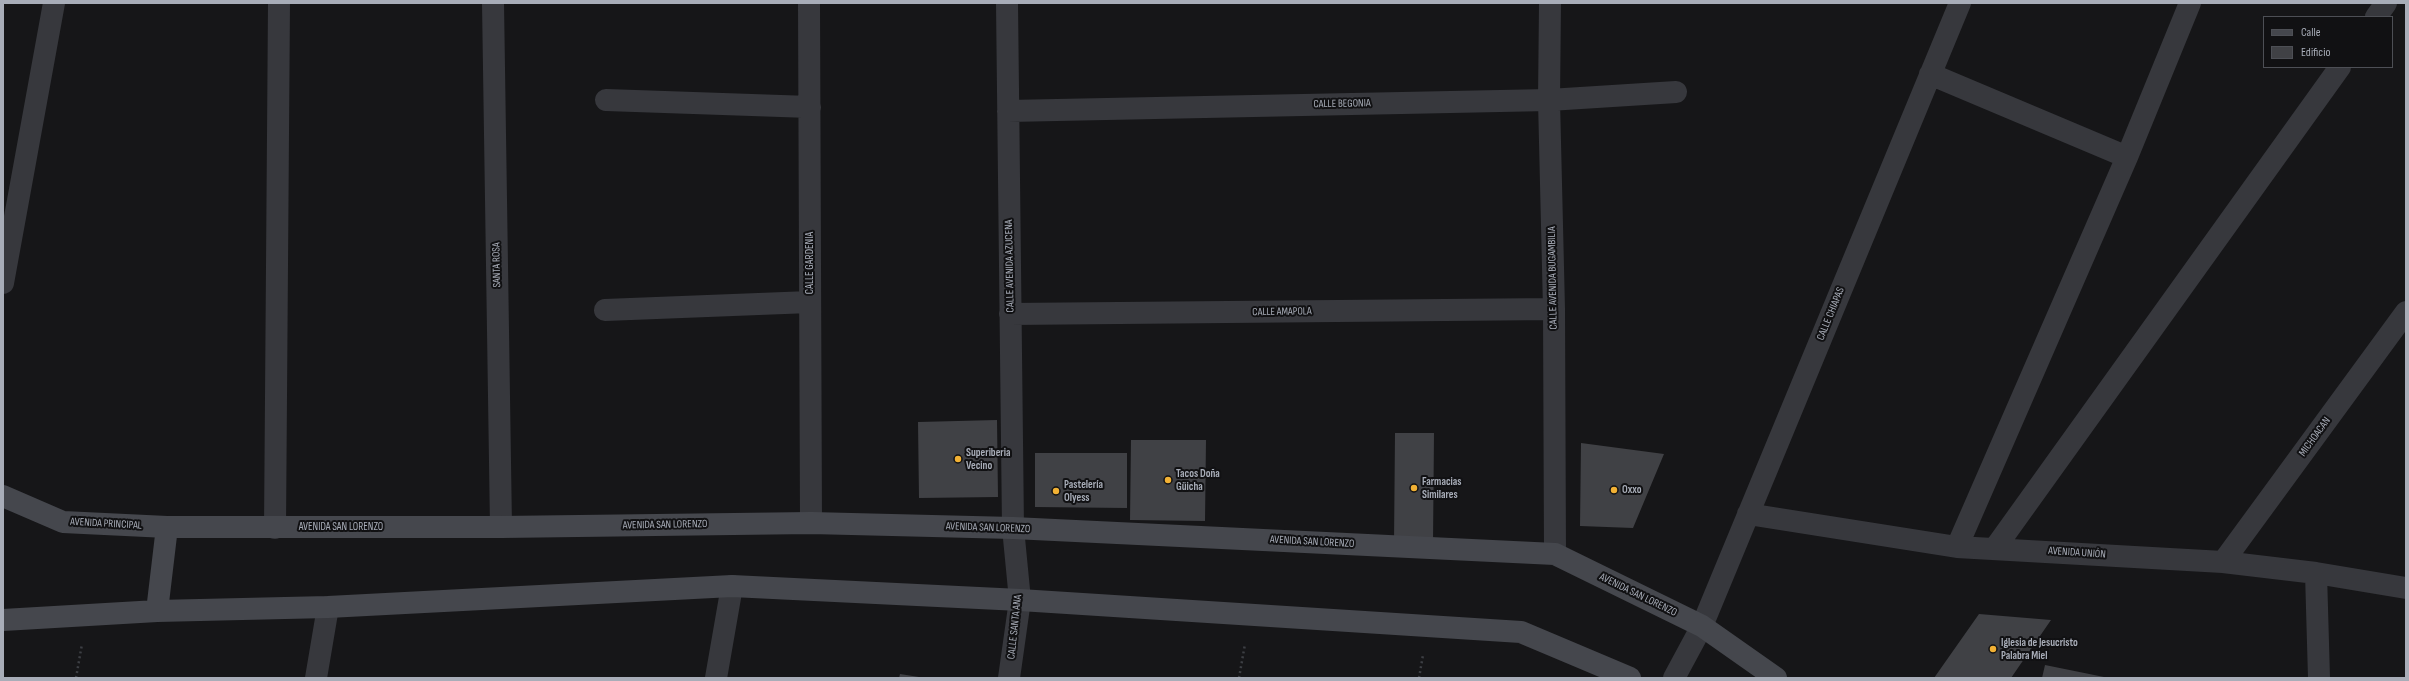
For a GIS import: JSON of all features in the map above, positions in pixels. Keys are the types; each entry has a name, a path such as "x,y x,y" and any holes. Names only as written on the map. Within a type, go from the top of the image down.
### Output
{"street":[{"path":"3,283 54,3"},
{"path":"275,528 279,3"},
{"name":"SANTA ROSA","path":"493,3 500,527"},
{"name":"CALLE GARDENIA","path":"809,3 811,523"},
{"name":"CALLE AVENIDA AZUCENA","path":"1006,3 1013,528"},
{"name":"CALLE AVENIDA BUGAMBILIA","path":"1550,3 1548,100 1554,309 1555,554"},
{"name":"CALLE CHIAPAS","path":"1674,678 1702,626 1960,3"},
{"path":"1957,547 2127,157 2190,3"},
{"path":"2377,16 2386,3"},
{"path":"1995,548 2339,68"},
{"path":"1930,74 2127,157"},
{"name":"CALLE BEGONIA","path":"1008,111 1548,100 1676,92"},
{"path":"606,100 810,107"},
{"path":"606,310 810,302"},
{"name":"CALLE AMAPOLA","path":"1010,314 1554,309"},
{"name":"MICHOACAN","path":"2223,562 2406,312"},
{"name":"AVENIDA PRINCIPAL","path":"3,496 63,522 167,527"},
{"name":"AVENIDA UNIÓN","path":"1748,514 1957,547 2223,562 2316,573 2406,588"},
{"name":"AVENIDA SAN LORENZO","path":"167,527 500,527 811,523 1013,528 1555,554 1702,626 1776,678"},
{"path":"157,611 167,527"},
{"name":"CALLE SANTA ANA","path":"1009,678 1020,600 1013,528"},
{"path":"2316,573 2319,678"},
{"path":"3,620 157,611 328,607 732,586 1020,600 1521,632 1630,678"},
{"path":"716,678 732,586"},
{"path":"316,678 328,607"}],"path":[{"path":"1239,678 1250,614"}],"building":[{"name":"Superiberia Vecino","path":"997,420 998,497 919,498 918,422"},
{"name":"Farmacias Similares","path":"1395,433 1434,433 1433,543 1394,543"},
{"name":"Tacos Doña Güicha","path":"1131,440 1206,440 1205,521 1130,520"},
{"name":"Oxxo","path":"1581,443 1664,454 1633,528 1580,526"},
{"path":"1035,453 1127,453 1127,508 1035,507"},
{"name":"Iglesia de Jesucristo Palabra Miel","path":"1979,614 2051,620 2011,678 1934,678"},
{"path":"2045,665 2104,677 2104,678 2042,678"},
{"path":"900,674 919,677 919,678 899,678"}],"place":[{"name":"Superiberia Vecino","path":"958,459"},
{"name":"Tacos Doña Güicha","path":"1168,480"},
{"name":"Farmacias Similares","path":"1414,488"},
{"name":"Oxxo","path":"1614,490"},
{"name":"Pastelería Olyess","path":"1056,491"},
{"name":"Iglesia de Jesucristo Palabra Miel","path":"1993,649"}]}
